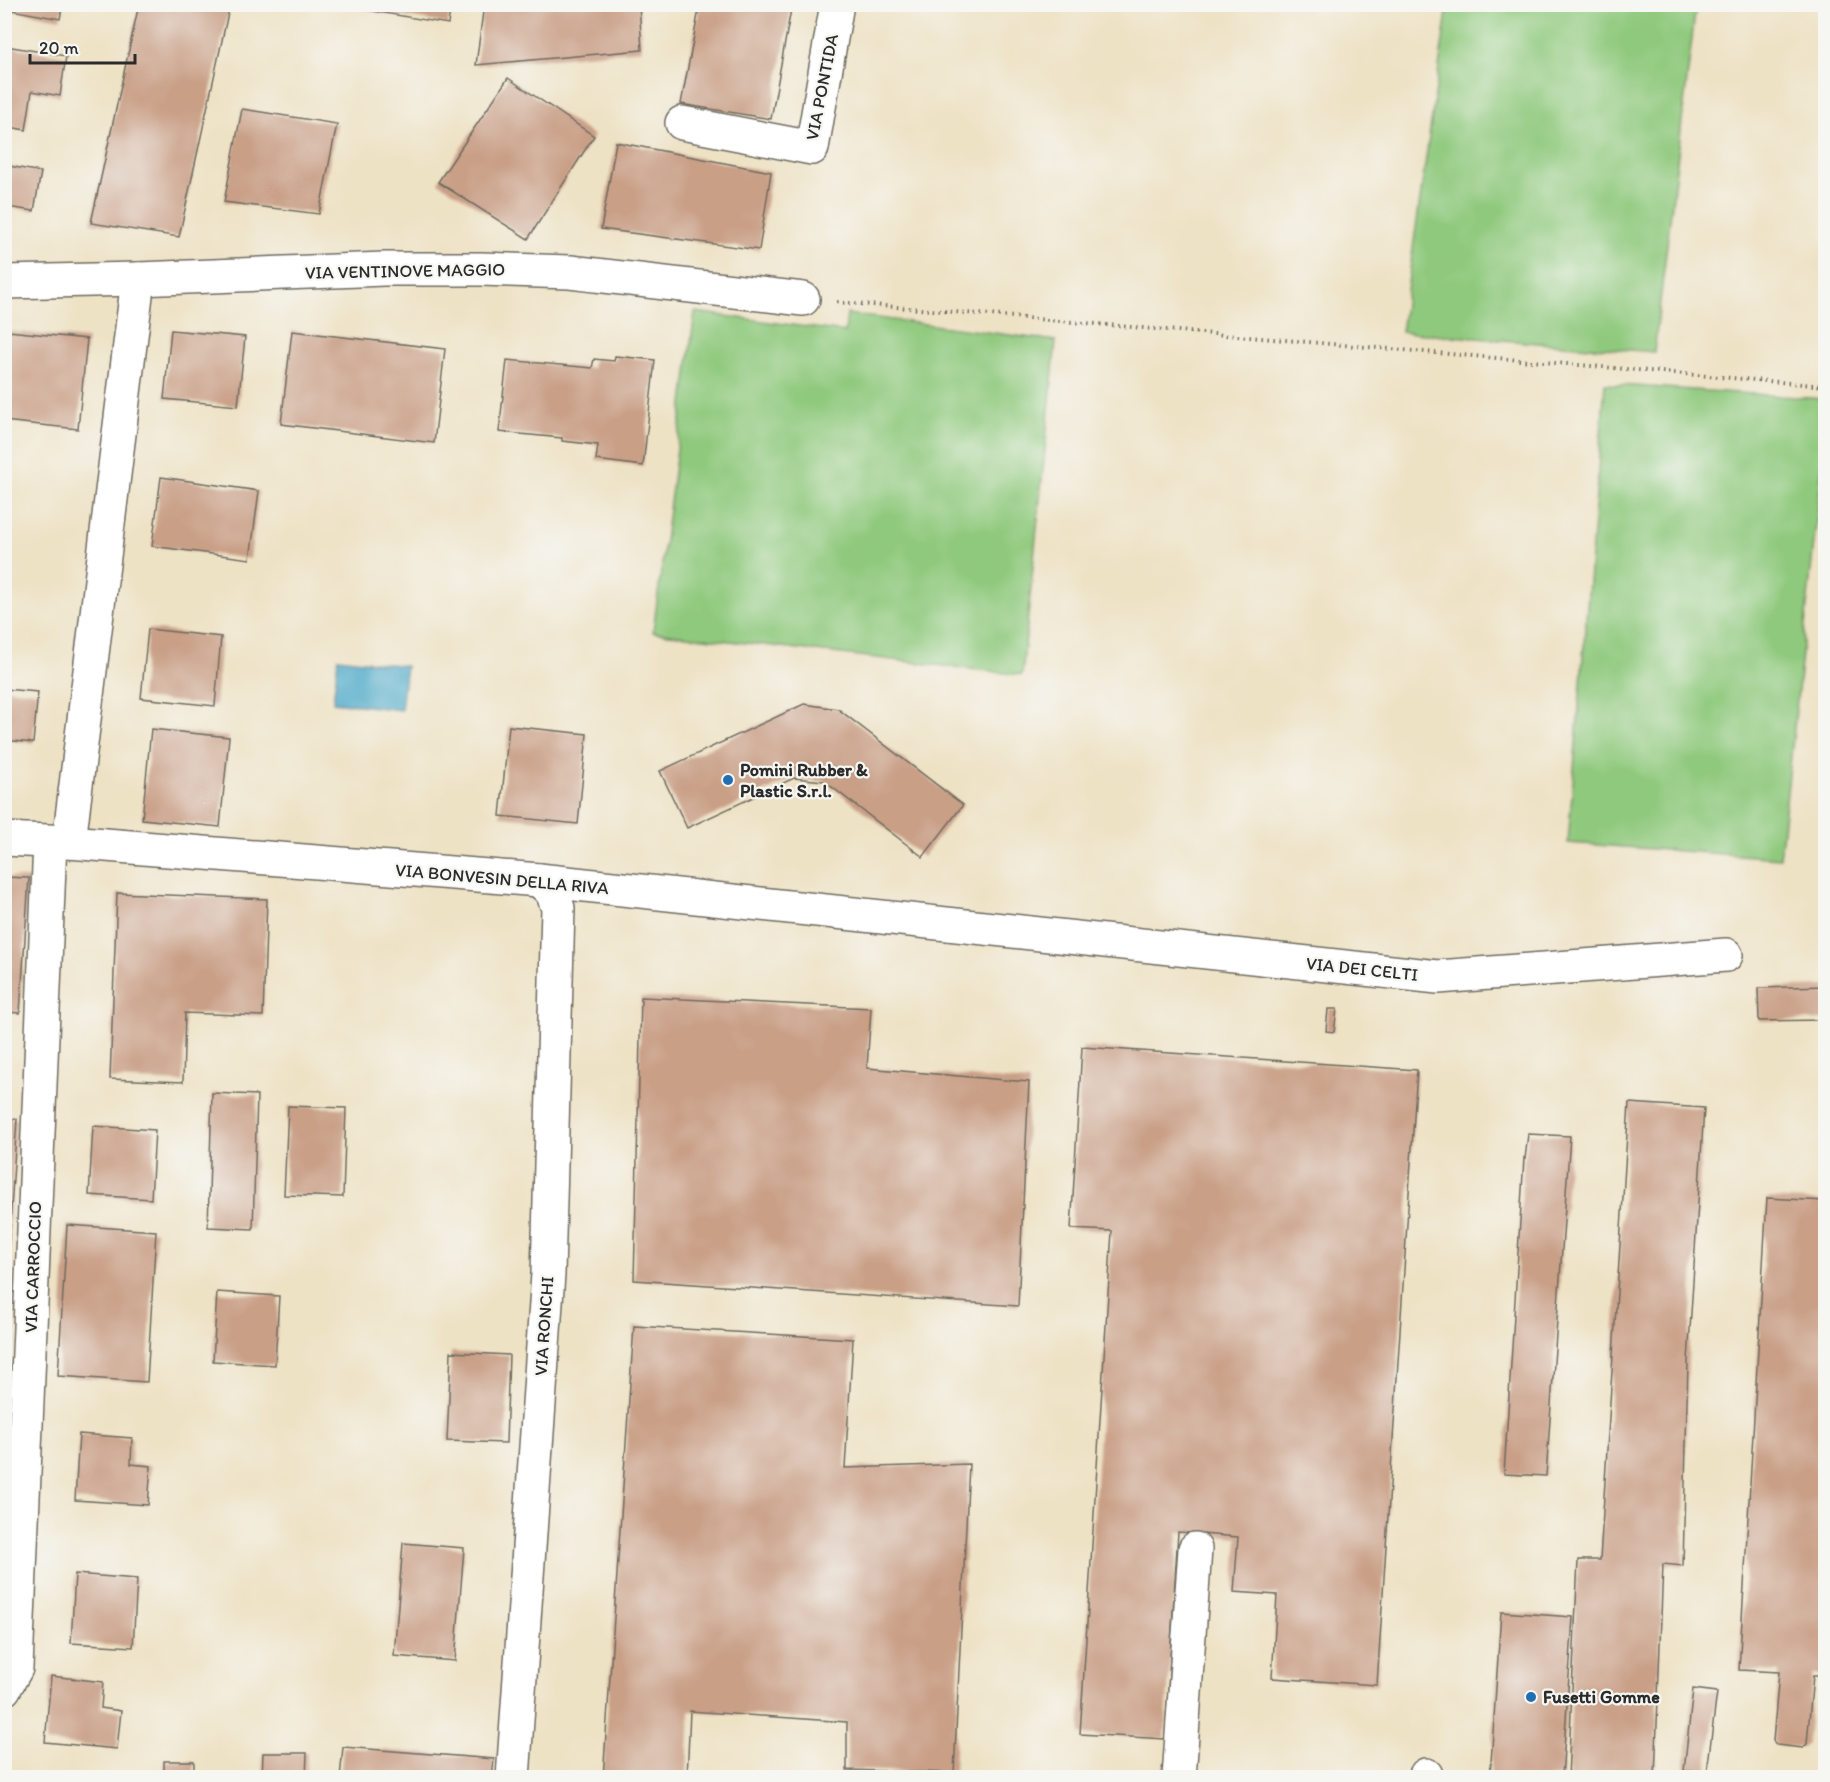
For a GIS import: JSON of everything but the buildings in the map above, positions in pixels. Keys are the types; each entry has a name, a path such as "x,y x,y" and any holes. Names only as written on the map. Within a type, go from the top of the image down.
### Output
{"street":[{"name":"VIA PONTIDA","path":"682,123 812,148 837,4"},
{"name":"VIA VENTINOVE MAGGIO","path":"4,282 384,269 481,269 570,272 804,299"},
{"name":"VIA CARROCCIO","path":"4,1689 16,1668 60,842 138,279"},
{"name":"VIA BONVESIN DELLA RIVA","path":"4,839 539,880 999,930"},
{"name":"VIA RONCHI","path":"513,1778 548,1274 558,908 552,892 539,880"},
{"name":"VIA DEI CELTI","path":"999,930 1438,977 1726,955"},
{"path":"1179,1778 1195,1549"}],"path":[{"path":"804,299 1826,386"}],"green space":[{"path":"1448,5 1696,5 1654,352 1401,332"},
{"path":"695,312 845,332 847,314 1056,341 1022,675 653,632"},
{"path":"1605,384 1825,399 1825,440 1780,858 1568,843"}],"water":[{"path":"338,658 406,666 401,710 333,702"}],"place":[{"name":"Pomini Rubber & Plastic S.r.l.","path":"728,780"},
{"name":"Fusetti Gomme","path":"1531,1697"}]}
